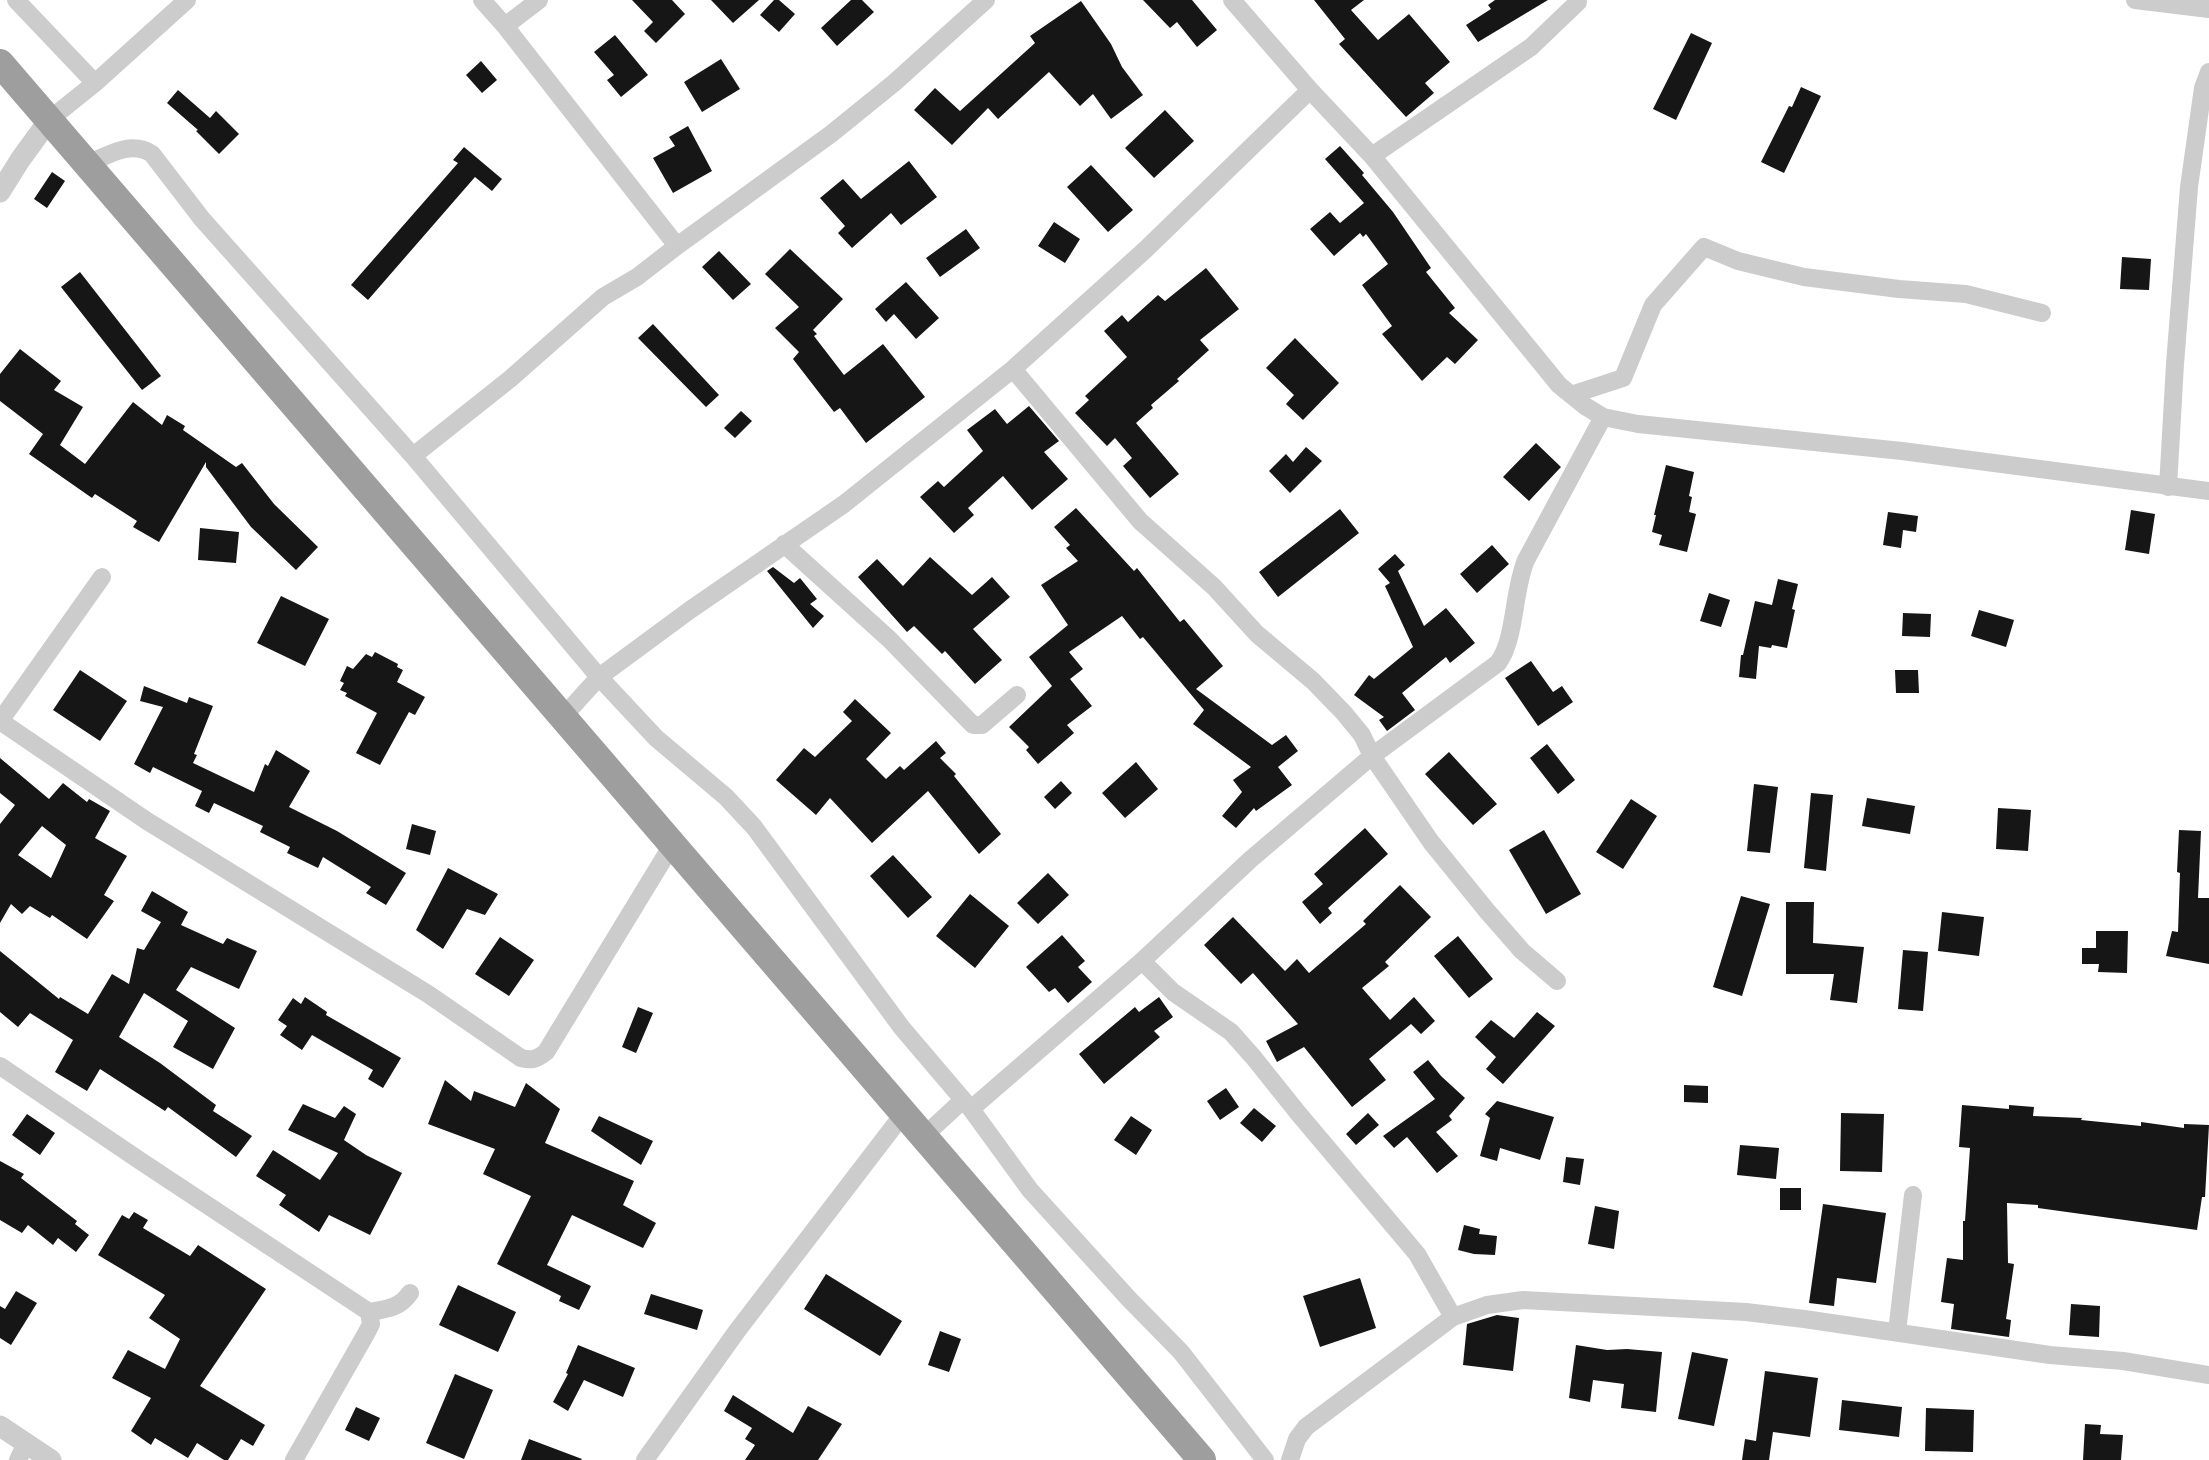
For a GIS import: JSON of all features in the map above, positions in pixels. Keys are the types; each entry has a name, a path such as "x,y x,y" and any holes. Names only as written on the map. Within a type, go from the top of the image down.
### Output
{"highway":[{"path":"0,63 821,1020 924,1136 1202,1460"}],"street":[{"path":"16,0 95,83"},
{"path":"0,192 20,159 50,120 95,83 186,0"},
{"path":"482,0 505,26 677,246"},
{"path":"505,26 539,0"},
{"path":"413,456 510,379 603,297 637,277 831,134 894,83 986,0"},
{"path":"1232,0 1310,90 1372,156 1559,385 1603,417 1638,424 1902,451 2209,491"},
{"path":"2135,0 2209,9"},
{"path":"1372,156 1531,47 1578,1"},
{"path":"2168,487 2189,187 2203,88 2209,72"},
{"path":"562,718 599,677 843,504 1013,369 1145,250 1310,90"},
{"path":"88,164 120,150 136,147 143,148 152,154 202,219 413,456 599,677 656,738 726,797 754,827 902,1028 967,1105 1030,1190 1129,1299 1181,1352 1265,1460"},
{"path":"1571,395 1623,378 1653,305 1704,247 1738,261 1804,277 1899,289 1966,294 2042,313"},
{"path":"1013,369 1140,521 1214,587 1257,634 1321,689 1344,713 1362,735 1372,756 1431,842 1522,951 1557,981"},
{"path":"924,1136 967,1105 1142,961 1251,859 1372,756 1498,663 1505,653 1518,584 1526,560 1603,417"},
{"path":"784,544 896,646 973,725 982,725 1017,695"},
{"path":"102,577 0,721 147,821 428,994 521,1058 531,1060 546,1052 672,845"},
{"path":"1142,961 1173,992 1231,1032 1254,1058 1412,1247 1453,1317"},
{"path":"0,1066 369,1311 391,1308 404,1302 410,1293"},
{"path":"645,1460 736,1331 904,1113"},
{"path":"1897,1332 1914,1195"},
{"path":"1290,1460 1297,1439 1306,1427 1453,1317 1486,1305 1534,1300 1746,1312 2050,1355 2123,1361 2209,1375"},
{"path":"294,1460 367,1332 371,1324 369,1311"},
{"path":"0,1426 22,1451 51,1460"}],"building":[{"path":"632,0 672,0 685,14 656,43 644,31 653,22"},
{"path":"711,0 759,0 733,23"},
{"path":"774,0 779,0 795,14 779,32 760,15"},
{"path":"851,0 862,0 874,12 837,46 821,28"},
{"path":"1143,0 1192,0 1217,30 1197,47 1177,22 1170,28"},
{"path":"1314,0 1364,0 1351,10 1378,40 1409,14 1450,62 1425,83 1434,93 1406,117 1339,44 1345,39"},
{"path":"1495,0 1548,0 1478,42 1466,25 1491,9 1488,5"},
{"path":"1081,1 1111,44 1122,67 1143,95 1111,119 1093,94 1080,106 1049,72 998,119 988,108 952,145 914,110 935,88 960,111 1035,43 1030,36"},
{"path":"1691,33 1712,43 1676,120 1653,109"},
{"path":"615,35 648,75 621,97 607,80 614,75 594,52"},
{"path":"721,59 740,89 702,112 684,82"},
{"path":"481,61 497,80 482,93 466,75"},
{"path":"1801,87 1821,96 1784,173 1761,162"},
{"path":"178,90 210,118 216,111 239,134 219,154 196,131 198,130 167,103"},
{"path":"1165,110 1194,141 1154,178 1125,148"},
{"path":"688,126 712,171 673,193 653,158 675,146 669,137"},
{"path":"1340,146 1364,173 1362,175 1393,212 1431,268 1426,272 1455,308 1449,313 1478,340 1455,364 1447,357 1422,381 1382,334 1392,326 1362,285 1388,264 1366,234 1363,237 1360,233 1334,256 1310,229 1330,212 1340,223 1364,203 1325,159"},
{"path":"464,147 502,179 492,191 475,177 368,300 351,285 458,163 453,160"},
{"path":"909,161 937,197 901,225 891,213 852,248 838,233 845,226 820,198 843,179 861,199"},
{"path":"1091,165 1133,210 1108,232 1067,187"},
{"path":"52,172 65,181 47,208 34,199"},
{"path":"1054,222 1080,239 1065,263 1038,246"},
{"path":"966,229 980,248 940,277 926,258"},
{"path":"790,249 843,299 813,330 817,334 814,336 844,375 883,344 925,397 866,443 840,408 834,412 793,359 799,352 775,328 799,307 765,274"},
{"path":"719,251 751,284 733,300 702,267"},
{"path":"2122,257 2151,259 2149,290 2120,289"},
{"path":"1206,268 1239,309 1200,340 1209,350 1177,379 1179,381 1151,405 1153,408 1136,423 1179,474 1150,498 1123,466 1132,458 1115,438 1107,446 1075,413 1089,400 1085,396 1127,357 1104,331 1122,315 1128,322 1158,295 1165,301"},
{"path":"80,272 161,376 142,390 61,287"},
{"path":"906,282 939,318 916,339 894,314 886,322 875,309"},
{"path":"653,324 719,395 706,407 638,338"},
{"path":"1295,338 1339,383 1303,420 1286,404 1294,395 1266,368"},
{"path":"20,349 61,381 54,390 83,407 60,445 85,464 133,402 162,425 167,415 185,426 183,430 236,467 242,463 274,504 318,547 296,570 251,527 206,467 206,462 159,542 133,527 137,521 95,494 92,498 29,454 43,434 0,401 0,374"},
{"path":"1029,406 1059,441 1044,452 1068,479 1032,510 1003,476 968,508 974,515 954,533 920,497 938,481 944,487 983,451 967,430 995,409 1007,424"},
{"path":"741,411 752,421 735,438 724,428"},
{"path":"1536,443 1561,467 1529,501 1503,477"},
{"path":"1306,447 1322,461 1290,493 1269,471 1286,454 1293,462"},
{"path":"1666,465 1694,472 1689,496 1692,497 1689,512 1696,514 1687,552 1659,545 1662,535 1652,532"},
{"path":"1076,508 1134,571 1137,568 1180,622 1184,619 1223,666 1196,689 1272,745 1286,735 1298,751 1278,767 1292,785 1256,811 1254,808 1236,828 1222,816 1242,792 1233,780 1251,767 1193,724 1204,710 1143,637 1140,639 1122,616 1069,652 1083,669 1070,679 1092,706 1067,725 1074,733 1038,764 1026,750 1029,747 1009,727 1052,686 1029,657 1068,625 1041,585 1078,561 1066,548 1070,545 1054,527"},
{"path":"1340,509 1359,533 1278,597 1259,572"},
{"path":"2131,510 2155,514 2149,554 2125,550"},
{"path":"1888,512 1918,516 1916,532 1903,530 1901,548 1883,545"},
{"path":"200,528 239,532 236,563 198,560"},
{"path":"1492,545 1509,564 1477,593 1460,574"},
{"path":"1395,554 1405,565 1398,571 1424,626 1446,608 1475,643 1450,663 1446,657 1402,693 1415,710 1387,731 1379,720 1384,717 1354,695 1369,675 1374,679 1413,647 1385,586 1390,583 1378,569"},
{"path":"930,557 972,595 992,577 1010,597 973,629 1002,660 975,684 945,651 942,654 914,626 907,632 858,577 877,559 903,586"},
{"path":"773,567 794,583 800,578 817,599 810,604 824,616 813,628 767,571"},
{"path":"1778,579 1798,584 1787,648 1772,645 1771,648 1759,646 1756,679 1739,677 1741,655 1743,655 1755,601 1772,605"},
{"path":"1709,593 1730,600 1721,627 1700,621"},
{"path":"281,596 329,619 305,666 257,643"},
{"path":"1979,610 2014,620 2006,647 1971,636"},
{"path":"1903,613 1931,614 1930,637 1902,636"},
{"path":"375,652 398,664 397,667 403,670 397,682 425,697 415,715 409,712 380,765 356,753 377,713 345,696 347,693 340,690 344,683 340,681 347,666 353,669 366,654 372,657"},
{"path":"1531,661 1553,692 1562,686 1573,702 1538,726 1505,678"},
{"path":"80,670 127,701 100,741 53,710"},
{"path":"1895,670 1918,670 1919,693 1896,693"},
{"path":"144,686 187,703 189,697 213,706 194,754 197,755 193,763 254,792 265,764 268,766 276,750 310,771 289,807 337,831 406,873 386,905 366,893 371,887 323,857 318,868 287,853 290,847 260,832 263,826 214,803 209,813 195,806 202,791 153,767 150,773 134,764 163,707 140,701"},
{"path":"855,699 891,733 866,759 886,779 900,766 904,770 936,741 946,753 940,758 956,774 954,776 1001,834 979,854 928,791 872,843 830,798 816,815 776,780 804,748 815,757 852,721 843,712"},
{"path":"1547,744 1575,780 1558,794 1530,758"},
{"path":"1449,752 1497,804 1473,825 1425,774"},
{"path":"0,758 49,799 63,783 87,802 89,799 110,811 95,838 127,856 104,895 114,901 87,939 52,915 50,918 30,906 22,914 11,904 0,923 0,824 15,805 0,793","holes":["42,826 66,845 51,878 18,855"]},
{"path":"1136,762 1158,789 1125,818 1102,793"},
{"path":"1061,781 1072,793 1055,809 1044,797"},
{"path":"1754,784 1778,787 1770,853 1747,851"},
{"path":"1811,793 1833,795 1826,871 1804,868"},
{"path":"1867,798 1915,806 1910,834 1862,826"},
{"path":"1631,799 1657,816 1623,869 1596,852"},
{"path":"1998,808 2031,810 2028,851 1996,849"},
{"path":"412,824 436,831 430,855 406,849"},
{"path":"1365,828 1388,854 1328,908 1332,913 1320,924 1302,902 1323,884 1314,874"},
{"path":"1544,830 1581,894 1546,914 1509,850"},
{"path":"2179,830 2201,831 2198,898 2209,898 2209,964 2166,956 2172,931 2178,932"},
{"path":"893,855 932,897 908,918 870,876"},
{"path":"448,868 498,894 485,915 467,909 443,949 416,930"},
{"path":"1048,873 1069,895 1038,924 1017,903"},
{"path":"1400,885 1431,917 1385,962 1389,966 1362,988 1390,1020 1414,997 1435,1021 1421,1034 1411,1024 1369,1059 1386,1080 1352,1107 1304,1047 1277,1062 1266,1041 1298,1024 1253,973 1241,984 1204,945 1233,917 1285,971 1297,959 1309,973 1366,924 1363,921"},
{"path":"152,891 188,912 181,925 223,944 227,938 257,951 239,989 191,967 176,990 235,1028 213,1069 173,1047 188,1021 144,993 119,1037 160,1063 216,1105 213,1111 252,1136 236,1157 168,1107 165,1111 100,1069 87,1091 55,1072 73,1040 30,1013 18,1027 0,1012 0,951 59,999 60,997 88,1014 112,974 129,984 137,948 144,950 161,922 141,911"},
{"path":"970,894 1009,926 975,968 936,936"},
{"path":"1741,896 1770,904 1742,996 1713,987"},
{"path":"1786,902 1814,902 1813,943 1864,947 1857,1003 1830,1000 1834,974 1786,974"},
{"path":"1942,912 1984,917 1979,956 1938,951"},
{"path":"2096,931 2128,931 2127,973 2098,972 2099,964 2082,964 2082,948 2096,948"},
{"path":"1062,935 1085,961 1078,967 1092,982 1068,1003 1055,988 1049,992 1026,967"},
{"path":"1458,936 1493,979 1469,998 1434,956"},
{"path":"500,937 534,960 509,996 475,974"},
{"path":"1903,950 1928,952 1923,1011 1898,1009"},
{"path":"305,997 327,1012 326,1015 401,1058 383,1088 368,1079 373,1070 312,1035 302,1050 280,1035 287,1026 278,1020 293,998 301,1004"},
{"path":"1159,997 1173,1017 1154,1031 1160,1037 1104,1084 1079,1054 1135,1007 1139,1012"},
{"path":"638,1007 653,1013 636,1053 622,1047"},
{"path":"1537,1012 1555,1026 1503,1084 1486,1069 1496,1057 1475,1037 1491,1020 1514,1038"},
{"path":"1428,1060 1441,1076 1465,1098 1449,1116 1452,1120 1436,1132 1458,1156 1437,1173 1407,1137 1394,1148 1383,1136 1435,1099 1413,1072"},
{"path":"445,1080 471,1101 474,1091 515,1107 526,1083 560,1109 545,1143 634,1181 623,1205 656,1223 643,1248 572,1215 547,1265 591,1286 579,1310 559,1301 561,1296 497,1264 531,1196 483,1174 495,1149 428,1124"},
{"path":"1684,1085 1708,1086 1708,1103 1684,1102"},
{"path":"1226,1088 1239,1107 1220,1120 1207,1101"},
{"path":"1497,1101 1554,1117 1540,1160 1500,1148 1497,1161 1480,1156 1490,1118 1485,1114"},
{"path":"303,1104 335,1118 344,1106 356,1114 344,1140 366,1155 402,1173 370,1235 329,1215 319,1232 279,1205 286,1195 256,1176 273,1150 320,1180 338,1153 288,1130"},
{"path":"1962,1105 2009,1109 2009,1105 2034,1107 2033,1116 2082,1118 2081,1120 2141,1126 2141,1122 2184,1128 2184,1124 2209,1125 2205,1197 2202,1197 2197,1230 2038,1208 2038,1205 2007,1203 2008,1263 2014,1264 2006,1319 2011,1320 2009,1337 1951,1329 1954,1304 1941,1302 1947,1258 1963,1260 1963,1221 1965,1221 1970,1148 1959,1147"},
{"path":"1254,1108 1276,1126 1262,1142 1240,1123"},
{"path":"1368,1113 1379,1125 1356,1145 1346,1134"},
{"path":"1841,1113 1884,1114 1882,1172 1840,1171"},
{"path":"27,1114 55,1133 40,1155 12,1135"},
{"path":"599,1116 653,1141 641,1165 591,1131"},
{"path":"1131,1116 1152,1130 1136,1155 1114,1140"},
{"path":"1740,1145 1779,1148 1776,1179 1737,1175"},
{"path":"1566,1157 1584,1159 1580,1185 1563,1182"},
{"path":"0,1161 24,1174 21,1178 77,1221 75,1224 89,1235 76,1252 58,1238 53,1245 28,1225 22,1233 0,1220"},
{"path":"1780,1188 1801,1188 1801,1210 1780,1210"},
{"path":"1823,1204 1886,1213 1876,1283 1837,1278 1834,1306 1809,1303"},
{"path":"1595,1206 1619,1211 1614,1249 1588,1244"},
{"path":"134,1212 148,1220 143,1228 190,1256 198,1245 266,1289 200,1386 265,1425 253,1446 241,1439 228,1460 224,1460 197,1443 188,1458 155,1438 151,1445 131,1431 151,1398 112,1378 128,1350 165,1369 180,1339 149,1318 165,1295 98,1255 122,1215 129,1219"},
{"path":"1464,1225 1480,1229 1479,1234 1497,1236 1495,1255 1474,1254 1458,1250"},
{"path":"826,1274 902,1321 880,1356 804,1309"},
{"path":"1360,1278 1376,1328 1320,1347 1303,1296"},
{"path":"458,1285 516,1312 498,1352 439,1325"},
{"path":"16,1291 37,1303 11,1345 0,1338 0,1306 5,1309"},
{"path":"651,1294 703,1310 697,1330 644,1314"},
{"path":"2071,1304 2100,1306 2099,1337 2069,1335"},
{"path":"1497,1315 1519,1318 1513,1371 1463,1365 1467,1324"},
{"path":"940,1331 961,1339 949,1372 928,1365"},
{"path":"578,1345 635,1368 623,1397 584,1380 568,1411 553,1402 568,1374 566,1373"},
{"path":"1576,1345 1607,1350 1662,1352 1656,1412 1621,1408 1624,1384 1593,1380 1590,1402 1569,1398"},
{"path":"1692,1352 1728,1359 1714,1426 1678,1419"},
{"path":"1765,1371 1818,1378 1810,1437 1773,1432 1769,1460 1742,1460 1745,1439 1756,1441"},
{"path":"455,1374 493,1390 464,1459 426,1443"},
{"path":"733,1395 793,1433 808,1406 842,1424 818,1460 745,1460 755,1445 745,1439 752,1428 724,1411"},
{"path":"1842,1400 1902,1407 1899,1437 1839,1430"},
{"path":"356,1407 380,1418 369,1441 345,1430"},
{"path":"1926,1408 1974,1410 1973,1452 1925,1451"},
{"path":"2085,1424 2101,1425 2100,1434 2123,1435 2121,1460 2083,1460"},
{"path":"529,1439 582,1459 521,1460"}]}
